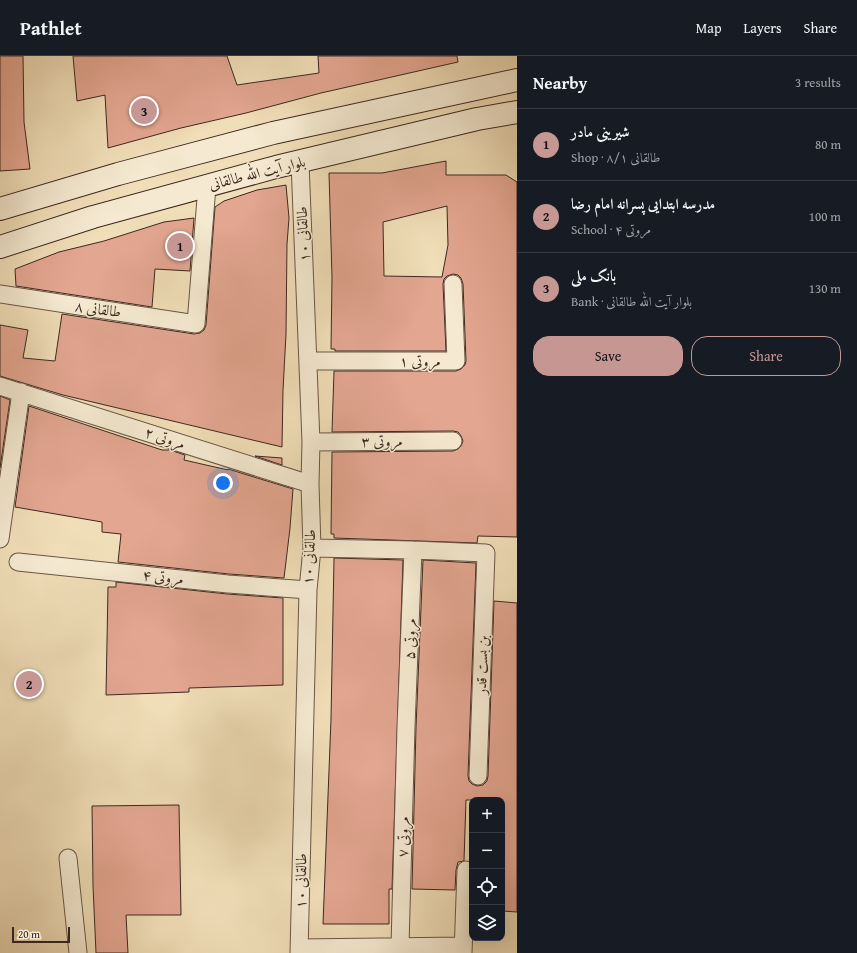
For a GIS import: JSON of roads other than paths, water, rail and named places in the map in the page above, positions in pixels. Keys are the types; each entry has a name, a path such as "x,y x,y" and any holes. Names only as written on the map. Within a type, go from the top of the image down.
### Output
{"main road":[{"path":"0,209 118,174 273,133 517,80"},
{"name":"بلوار آیت الله طالقانی","path":"0,247 93,217 207,186 477,119 517,112"}],"street":[{"name":"طالقانی ۱۰","path":"299,951 308,590 312,548 309,361 300,162"},
{"name":"طالقانی ۸","path":"0,294 196,324 207,186"},
{"name":"مروتی ۱","path":"309,361 456,361 453,284"},
{"name":"مروتی ۲","path":"0,386 310,484"},
{"path":"0,538 21,392"},
{"name":"مروتی ۳","path":"311,442 453,441"},
{"path":"312,548 413,550"},
{"name":"بن بست قدر","path":"413,550 486,553 478,776"},
{"name":"مروتی ۵","path":"406,727 413,550"},
{"name":"مروتی ۴","path":"18,562 228,584 308,590"},
{"name":"مروتی ۷","path":"400,946 406,727"},
{"path":"68,858 78,953"},
{"path":"299,951 400,946 463,949 466,870"}],"place":[{"name":"بانک ملی","path":"144,111"},
{"name":"شیرینی مادر","path":"180,246"},
{"name":"مدرسه ابتدایی پسرانه امام رضا","path":"29,684"}]}
